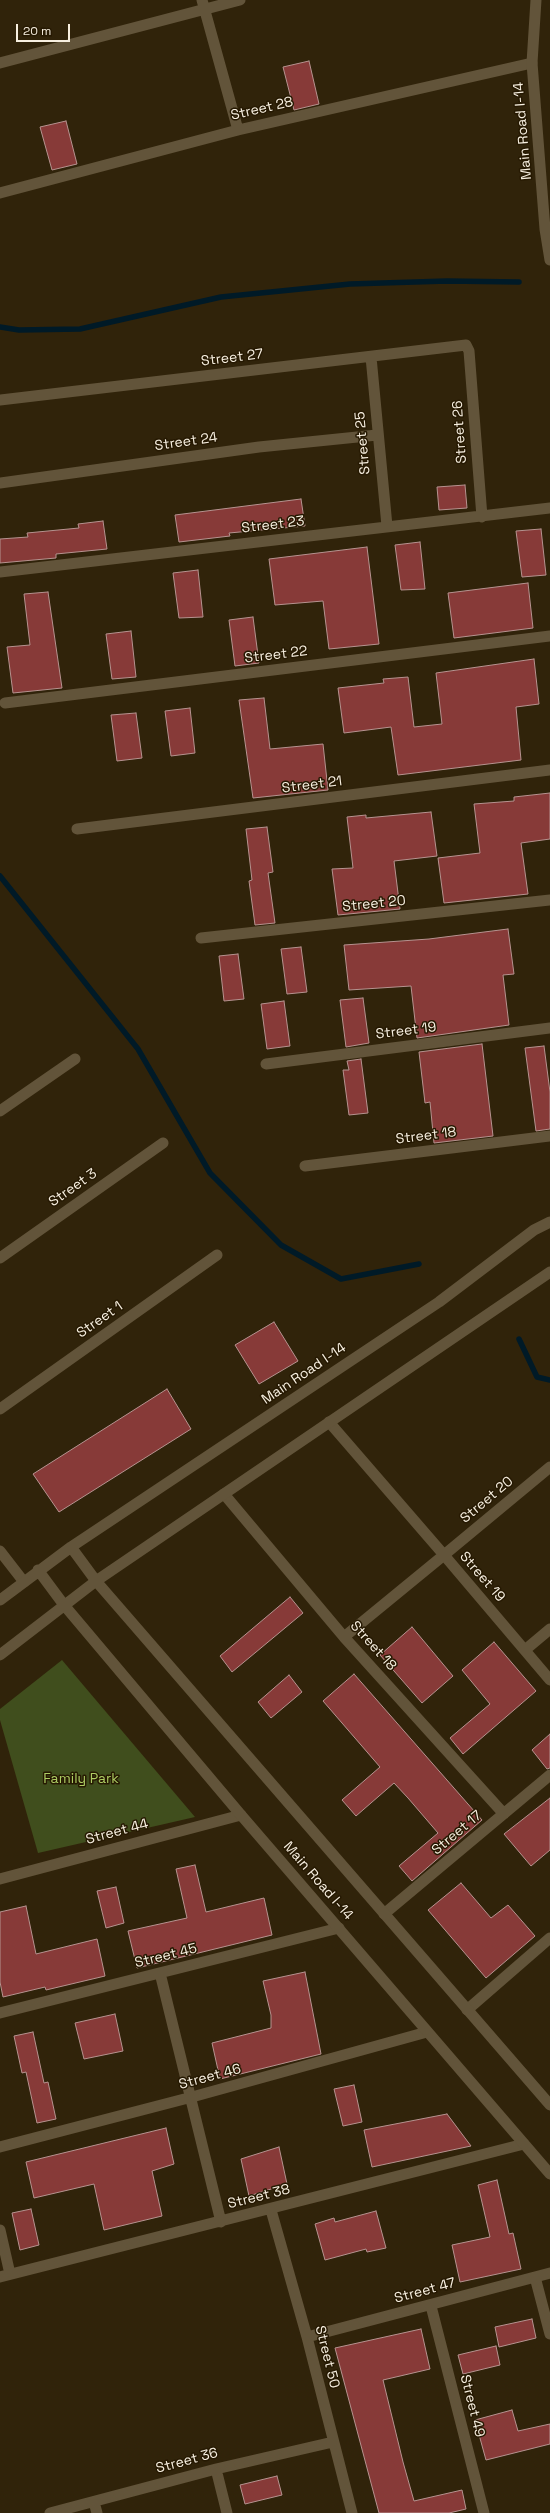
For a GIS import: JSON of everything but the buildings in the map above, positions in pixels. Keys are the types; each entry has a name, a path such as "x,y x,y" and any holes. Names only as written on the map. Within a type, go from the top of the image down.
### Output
{"street":[{"path":"0,63 204,5 240,0"},
{"name":"Main Road I-14","path":"535,1 532,63 545,229 550,260"},
{"path":"204,5 238,130"},
{"name":"Street 28","path":"0,193 238,130 532,63"},
{"name":"Street 27","path":"0,400 467,345"},
{"name":"Street 26","path":"467,345 482,517"},
{"name":"Street 25","path":"371,357 377,435 387,526"},
{"name":"Street 24","path":"0,483 260,447 377,435"},
{"name":"Street 23","path":"0,572 550,508"},
{"name":"Street 22","path":"5,703 550,636"},
{"name":"Street 21","path":"77,829 550,770"},
{"name":"Street 20","path":"201,938 550,900"},
{"name":"Street 19","path":"266,1064 550,1028"},
{"path":"0,1111 76,1059"},
{"name":"Street 18","path":"305,1166 550,1136"},
{"name":"Street 3","path":"0,1258 163,1143"},
{"name":"Main Road I-14","path":"0,1600 38,1570 71,1547 439,1302 534,1230 550,1222"},
{"name":"Street 1","path":"0,1409 217,1255"},
{"path":"0,1655 96,1581 550,1272"},
{"path":"329,1422 444,1556"},
{"name":"Street 20","path":"444,1556 550,1467"},
{"name":"Street 18","path":"224,1494 344,1637 504,1814"},
{"name":"Main Road I-14","path":"71,1547 96,1581 466,2010 549,2101"},
{"path":"0,1551 24,1582"},
{"name":"Street 19","path":"344,1637 444,1556 550,1680"},
{"name":"Main Road I-14","path":"38,1570 64,1605 241,1815 550,2174"},
{"path":"525,1650 550,1629"},
{"name":"Street 17","path":"384,1914 550,1775"},
{"name":"Street 44","path":"0,1879 241,1815"},
{"name":"Street 45","path":"0,2013 339,1928"},
{"path":"466,2010 550,1938"},
{"path":"160,1973 192,2097 221,2222"},
{"name":"Street 46","path":"0,2147 192,2097 427,2032"},
{"name":"Street 38","path":"5,2276 271,2210 524,2144"},
{"name":"Street 50","path":"271,2210 307,2337 352,2513"},
{"path":"0,2230 5,2276"},
{"name":"Street 47","path":"307,2337 431,2306 550,2273"},
{"path":"535,2277 550,2334"},
{"name":"Street 49","path":"431,2306 484,2513"},
{"name":"Street 36","path":"50,2513 216,2469 333,2442"},
{"path":"216,2469 227,2513"},
{"path":"94,2502 98,2513"}],"green space":[{"name":"Family Park","path":"62,1660 195,1817 38,1853 0,1720 0,1709"}],"waterway":[{"path":"0,327 19,330 80,329 221,297 350,284 447,281 519,282"},
{"path":"0,876 138,1049 210,1173 281,1245 341,1279 419,1264"},
{"path":"519,1339 537,1377 550,1380"}]}
